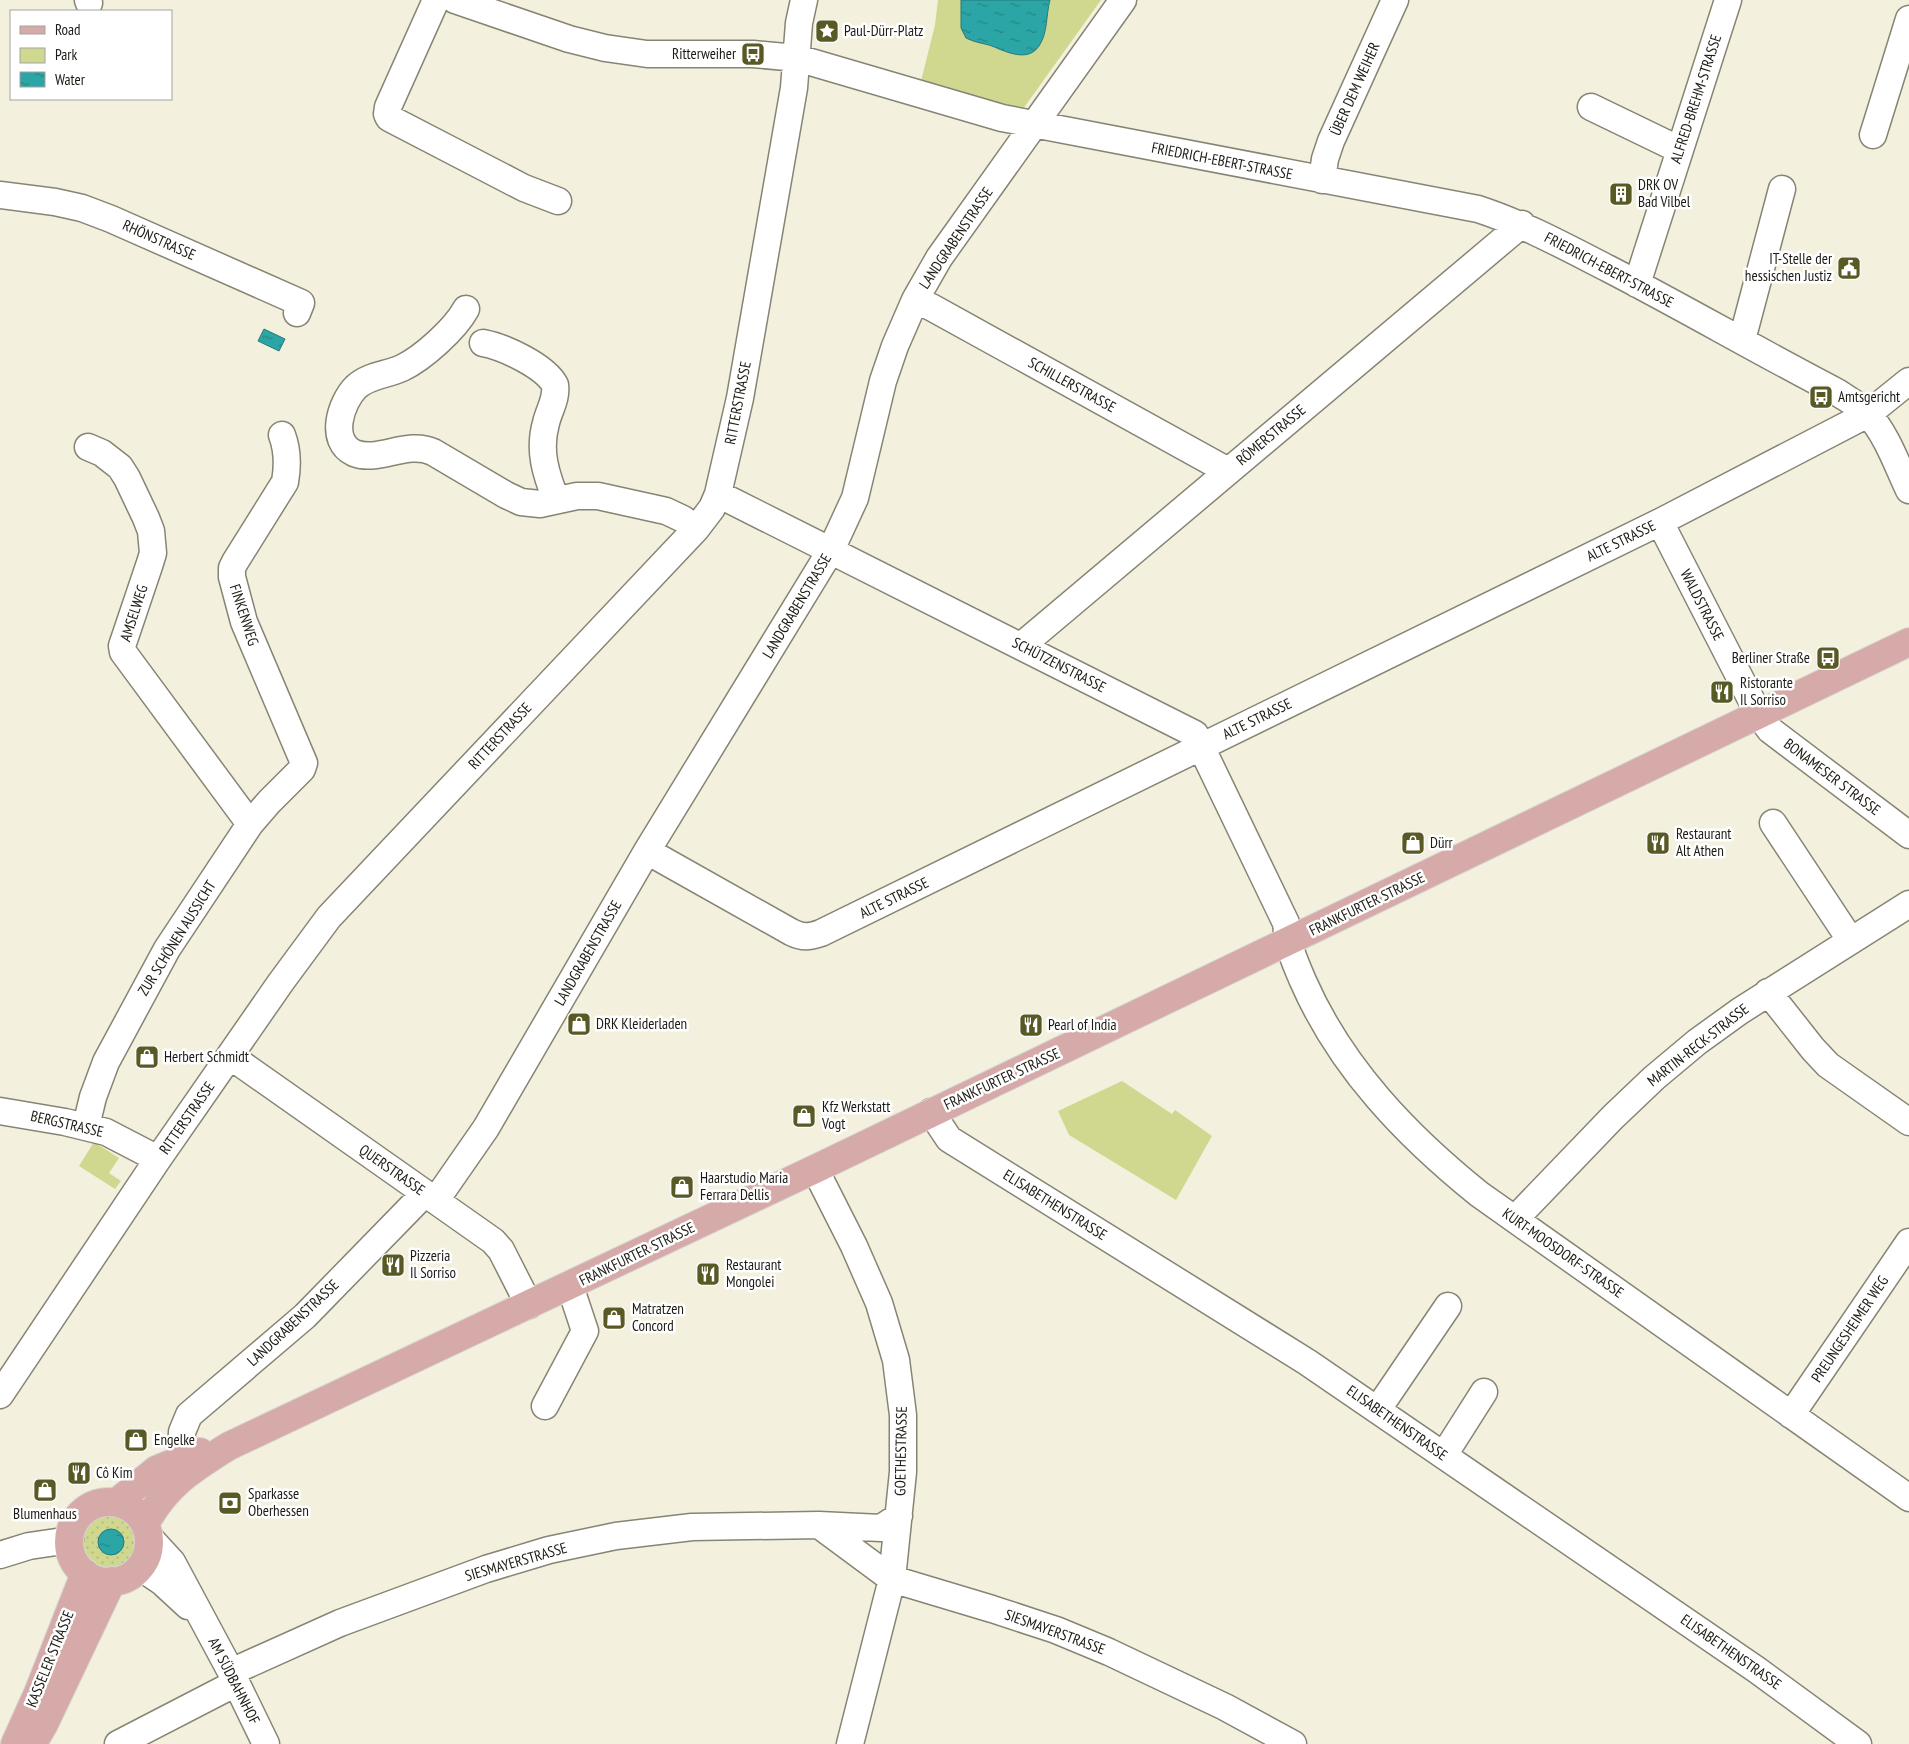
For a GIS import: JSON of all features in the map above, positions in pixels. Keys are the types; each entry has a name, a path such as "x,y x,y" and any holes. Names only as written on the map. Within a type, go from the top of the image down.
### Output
{"main road":[{"name":"FRANKFURTER STRASSE","path":"140,1567 148,1553 147,1530 154,1509 186,1473 228,1446 815,1169 1909,642"},
{"name":"FRANKFURTER STRASSE","path":"70,1540 73,1525 83,1511 99,1503 117,1502 156,1470 202,1451 228,1446"},
{"path":"117,1502 129,1507 138,1514 147,1530"},
{"path":"70,1540 72,1555 77,1565 85,1573 102,1581 112,1581 128,1577 140,1567"},
{"name":"KASSELER STRASSE","path":"15,1744 38,1693 85,1573"},
{"name":"KASSELER STRASSE","path":"32,1744 44,1724 112,1581"}],"street":[{"path":"436,0 388,107 387,114 389,118 521,198 558,201"},
{"name":"FRIEDRICH-EBERT-STRASSE","path":"455,0 544,31 605,48 647,54 753,54 797,58 1002,118 1478,209 1522,224 1837,392 1868,414 1883,436 1909,490"},
{"name":"RITTERSTRASSE","path":"0,1395 158,1159 281,982 329,917 696,529 712,508 718,494 740,398 794,88 799,24 804,0"},
{"name":"LANDGRABENSTRASSE","path":"181,1459 182,1432 189,1415 305,1316 430,1196 486,1128 647,851 831,550 854,498 883,382 895,346 915,300 939,258 1123,0"},
{"name":"ÜBER DEM WEIHER","path":"1322,180 1325,159 1331,141 1396,0"},
{"name":"ALFRED-BREHM-STRASSE","path":"1637,284 1728,0"},
{"path":"1873,136 1909,19"},
{"path":"1591,107 1680,150"},
{"path":"1742,340 1782,189"},
{"name":"RHÖNSTRASSE","path":"0,195 67,204 111,219 301,303 297,313"},
{"name":"RÖMERSTRASSE","path":"1021,646 1522,224"},
{"name":"SCHILLERSTRASSE","path":"915,300 931,307 1228,471"},
{"path":"466,309 453,328 411,362 393,371 370,378 356,387 341,416 339,433 350,451 363,455 421,448 433,452 514,500 533,504 586,495 609,498 666,512 683,519 696,529"},
{"path":"483,344 532,362 546,373 555,385 555,398 545,423 542,449 543,464 556,500"},
{"name":"ALTE STRASSE","path":"647,851 791,932 808,938 1009,842 1660,522 1868,414 1909,381"},
{"name":"FINKENWEG","path":"282,435 286,447 287,467 285,482 235,562 231,572 248,632 289,731 303,759 302,770"},
{"name":"AMSELWEG","path":"88,447 102,453 120,467 135,494 151,532 153,553 122,646 123,652 241,815 250,824"},
{"name":"SCHÜTZENSTRASSE","path":"718,494 1195,734 1286,924 1288,942"},
{"name":"WALDSTRASSE","path":"1660,522 1759,715"},
{"name":"BONAMESER STRASSE","path":"1759,715 1779,738 1909,835"},
{"name":"ZUR SCHÖNEN AUSSICHT","path":"86,1126 93,1097 106,1062 146,985 195,905 250,824 269,802 302,770"},
{"path":"1773,823 1850,940"},
{"name":"MARTIN-RECK-STRASSE","path":"1515,1219 1612,1117 1698,1042 1768,992 1909,904"},
{"name":"KURT-MOOSDORF-STRASSE","path":"1288,942 1313,1004 1352,1065 1382,1104 1454,1174 1909,1498"},
{"path":"1768,992 1813,1049 1828,1064 1909,1122"},
{"name":"QUERSTRASSE","path":"230,1056 498,1246 530,1305"},
{"name":"BERGSTRASSE","path":"0,1111 86,1126 106,1132 158,1159"},
{"name":"ELISABETHENSTRASSE","path":"931,1112 948,1139 1253,1328 1378,1409 1764,1675 1858,1744"},
{"name":"GOETHESTRASSE","path":"815,1169 854,1246 876,1296 896,1360 901,1387 904,1445 892,1579 850,1744"},
{"name":"PREUNGESHEIMER WEG","path":"1791,1415 1909,1242"},
{"path":"545,1406 585,1331 570,1286"},
{"path":"1378,1409 1448,1306"},
{"path":"1444,1456 1484,1392"},
{"name":"SIESMAYERSTRASSE","path":"118,1744 233,1678 357,1616 486,1569 549,1550 616,1536 692,1527 818,1526 881,1528 899,1516"},
{"name":"SIESMAYERSTRASSE","path":"818,1526 892,1579 1056,1630 1100,1648 1217,1703 1293,1744"},
{"name":"AM SÜDBAHNHOF","path":"147,1530 172,1562 266,1744"},
{"path":"0,1555 30,1546 70,1540"},
{"name":"AM SÜDBAHNHOF","path":"140,1567 162,1582 202,1619"}],"green space":[{"path":"938,0 961,0 961,28 976,38 1007,52 1025,54 1044,32 1050,0 1101,0 1023,109 921,81 935,25"},
{"path":"1122,1081 1172,1114 1175,1110 1212,1136 1176,1200 1069,1135 1058,1111"},
{"path":"94,1142 119,1158 109,1173 121,1181 115,1189 79,1166"},
{"path":"105,1513 115,1513 130,1521 136,1530 138,1541 136,1552 130,1561 115,1569 105,1569 94,1564 87,1557 82,1546 82,1536 87,1525 94,1518"}],"water":[{"path":"961,0 1050,0 1042,41 1034,51 1022,55 966,38 961,28"},
{"path":"264,329 285,339 279,351 258,341"},
{"path":"111,1529 120,1533 124,1542 120,1551 111,1555 102,1551 98,1542 102,1533"}],"place":[{"name":"Paul-Dürr-Platz","path":"827,31"},
{"name":"Ritterweiher","path":"753,54"},
{"name":"DRK OV Bad Vilbel","path":"1621,194"},
{"name":"IT-Stelle der hessischen Justiz","path":"1849,268"},
{"name":"Amtsgericht","path":"1821,397"},
{"name":"Berliner Straße","path":"1828,658"},
{"name":"Ristorante Il Sorriso","path":"1722,692"},
{"name":"Dürr","path":"1413,843"},
{"name":"Restaurant Alt Athen","path":"1658,843"},
{"name":"DRK Kleiderladen","path":"579,1024"},
{"name":"Pearl of India","path":"1031,1025"},
{"name":"Herbert Schmidt","path":"147,1057"},
{"name":"Kfz Werkstatt Vogt","path":"804,1116"},
{"name":"Haarstudio Maria Ferrara Dellis","path":"682,1187"},
{"name":"Pizzeria Il Sorriso","path":"393,1265"},
{"name":"Restaurant Mongolei","path":"708,1274"},
{"name":"Matratzen Concord","path":"614,1318"},
{"name":"Engelke","path":"136,1440"},
{"name":"Cô Kim","path":"79,1473"},
{"name":"Blumenhaus","path":"45,1490"},
{"name":"Sparkasse Oberhessen","path":"230,1503"}]}
